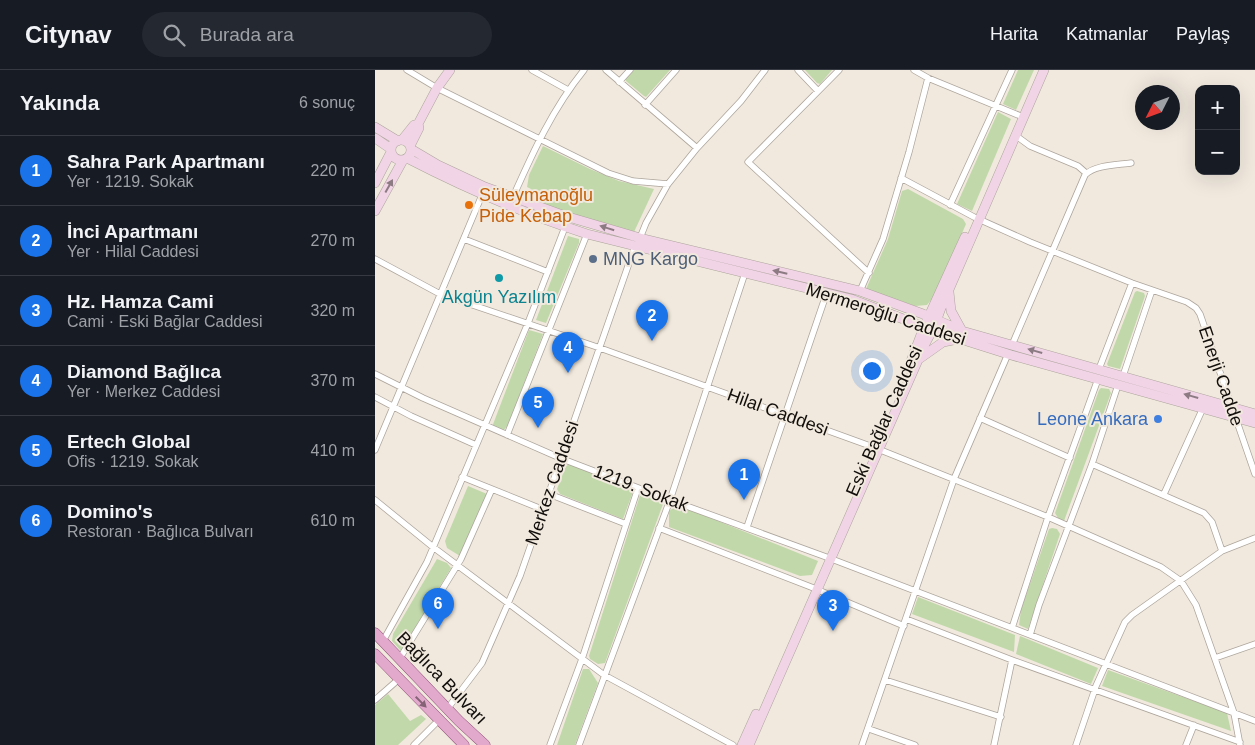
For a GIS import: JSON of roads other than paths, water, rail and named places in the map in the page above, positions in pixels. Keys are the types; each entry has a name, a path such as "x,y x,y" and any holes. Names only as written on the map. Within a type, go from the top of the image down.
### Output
{"main road":[{"path":"405,144 419,128 418,124 437,88 450,70"},
{"name":"Eski Bağlar Caddesi","path":"740,745 828,558 911,360 933,318 1038,70"},
{"name":"Eski Bağlar Caddesi","path":"933,318 949,289 976,218 1015,135 1020,116 1045,70"},
{"name":"Mermeroğlu Caddesi","path":"375,127 439,165 485,186 637,242 745,273 827,292 876,308 928,329 961,335 1010,349 1118,385 1203,408 1255,414"},
{"path":"375,138 391,151 395,158 405,159"},
{"path":"375,183 394,143 405,144"},
{"path":"375,211 409,155 405,144"},
{"name":"Mermeroğlu Caddesi","path":"405,159 482,195 587,234 637,242 860,291 933,318 961,335"},
{"path":"917,361 943,342 961,335 951,311 949,289"},
{"path":"875,448 917,361 928,329"},
{"name":"Mermeroğlu Caddesi","path":"1010,349 1123,376 1233,412 1255,423"},
{"name":"Bağlıca Bulvarı","path":"375,633 485,745"},
{"name":"Bağlıca Bulvarı","path":"375,654 464,745"}],"street":[{"path":"407,70 437,88 539,140 617,177 645,183 669,184"},
{"path":"532,70 568,90"},
{"path":"513,196 539,140 568,90 584,70"},
{"path":"605,70 697,148"},
{"path":"619,82 630,70"},
{"path":"645,105 676,70"},
{"name":"Merkez Caddesi","path":"448,708 483,663 520,576 637,242 646,223 669,184 697,148 741,101 765,70"},
{"path":"798,70 818,91"},
{"path":"839,70 748,162 869,273"},
{"path":"914,70 928,78 1020,116"},
{"path":"950,205 1013,70"},
{"path":"860,291 883,239 928,78"},
{"path":"1015,135 1030,146 1078,166 1087,172"},
{"path":"862,745 955,479 1053,251 1079,185 1087,172 1098,168 1131,163"},
{"path":"901,178 976,218 1152,290 1123,376"},
{"path":"375,450 482,195"},
{"path":"383,641 427,562 528,323 565,227"},
{"path":"507,435 587,234"},
{"path":"464,239 548,272"},
{"name":"Hilal Caddesi","path":"375,259 441,294 600,348 955,479 1161,566 1181,581"},
{"path":"579,745 670,500 745,273"},
{"path":"1099,369 1132,283"},
{"name":"Enerji Cadde","path":"1152,290 1187,302 1196,308 1200,314 1255,474"},
{"path":"747,527 827,292"},
{"name":"1219. Sokak","path":"375,374 401,388 485,426 561,458 1255,721"},
{"path":"1012,628 1048,517 1098,379"},
{"path":"1030,635 1039,605 1092,464 1118,385"},
{"path":"375,397 475,445"},
{"path":"1164,494 1203,408"},
{"path":"980,418 1070,458"},
{"path":"1092,464 1195,508 1208,517 1216,531 1222,552"},
{"path":"462,477 544,510"},
{"path":"550,745 582,659 638,488"},
{"path":"400,658 457,565 492,489"},
{"path":"549,494 626,524"},
{"path":"375,500 433,547 604,675 740,745"},
{"path":"659,528 905,623 1195,725 1240,744"},
{"path":"1076,745 1094,690 1122,626 1129,618 1222,552 1255,538"},
{"path":"1181,581 1196,605 1234,713 1240,744"},
{"path":"1215,658 1255,644"},
{"path":"994,745 1013,660"},
{"path":"375,700 399,679"},
{"path":"885,680 1001,717"},
{"path":"413,745 439,720"},
{"path":"1186,745 1195,725"},
{"path":"869,729 915,745"}],"place":[{"name":"Süleymanoğlu Pide Kebap","path":"469,205"},
{"name":"MNG Kargo","path":"593,259"},
{"name":"Akgün Yazılım","path":"499,278"},
{"name":"İnci Apartmanı","path":"652,341"},
{"name":"Diamond Bağlıca","path":"568,373"},
{"name":"Leone Ankara","path":"1158,419"},
{"name":"Ertech Global","path":"538,428"},
{"name":"Sahra Park Apartmanı","path":"744,500"},
{"name":"Domino's","path":"438,629"},
{"name":"Hz. Hamza Cami","path":"833,631"}]}
